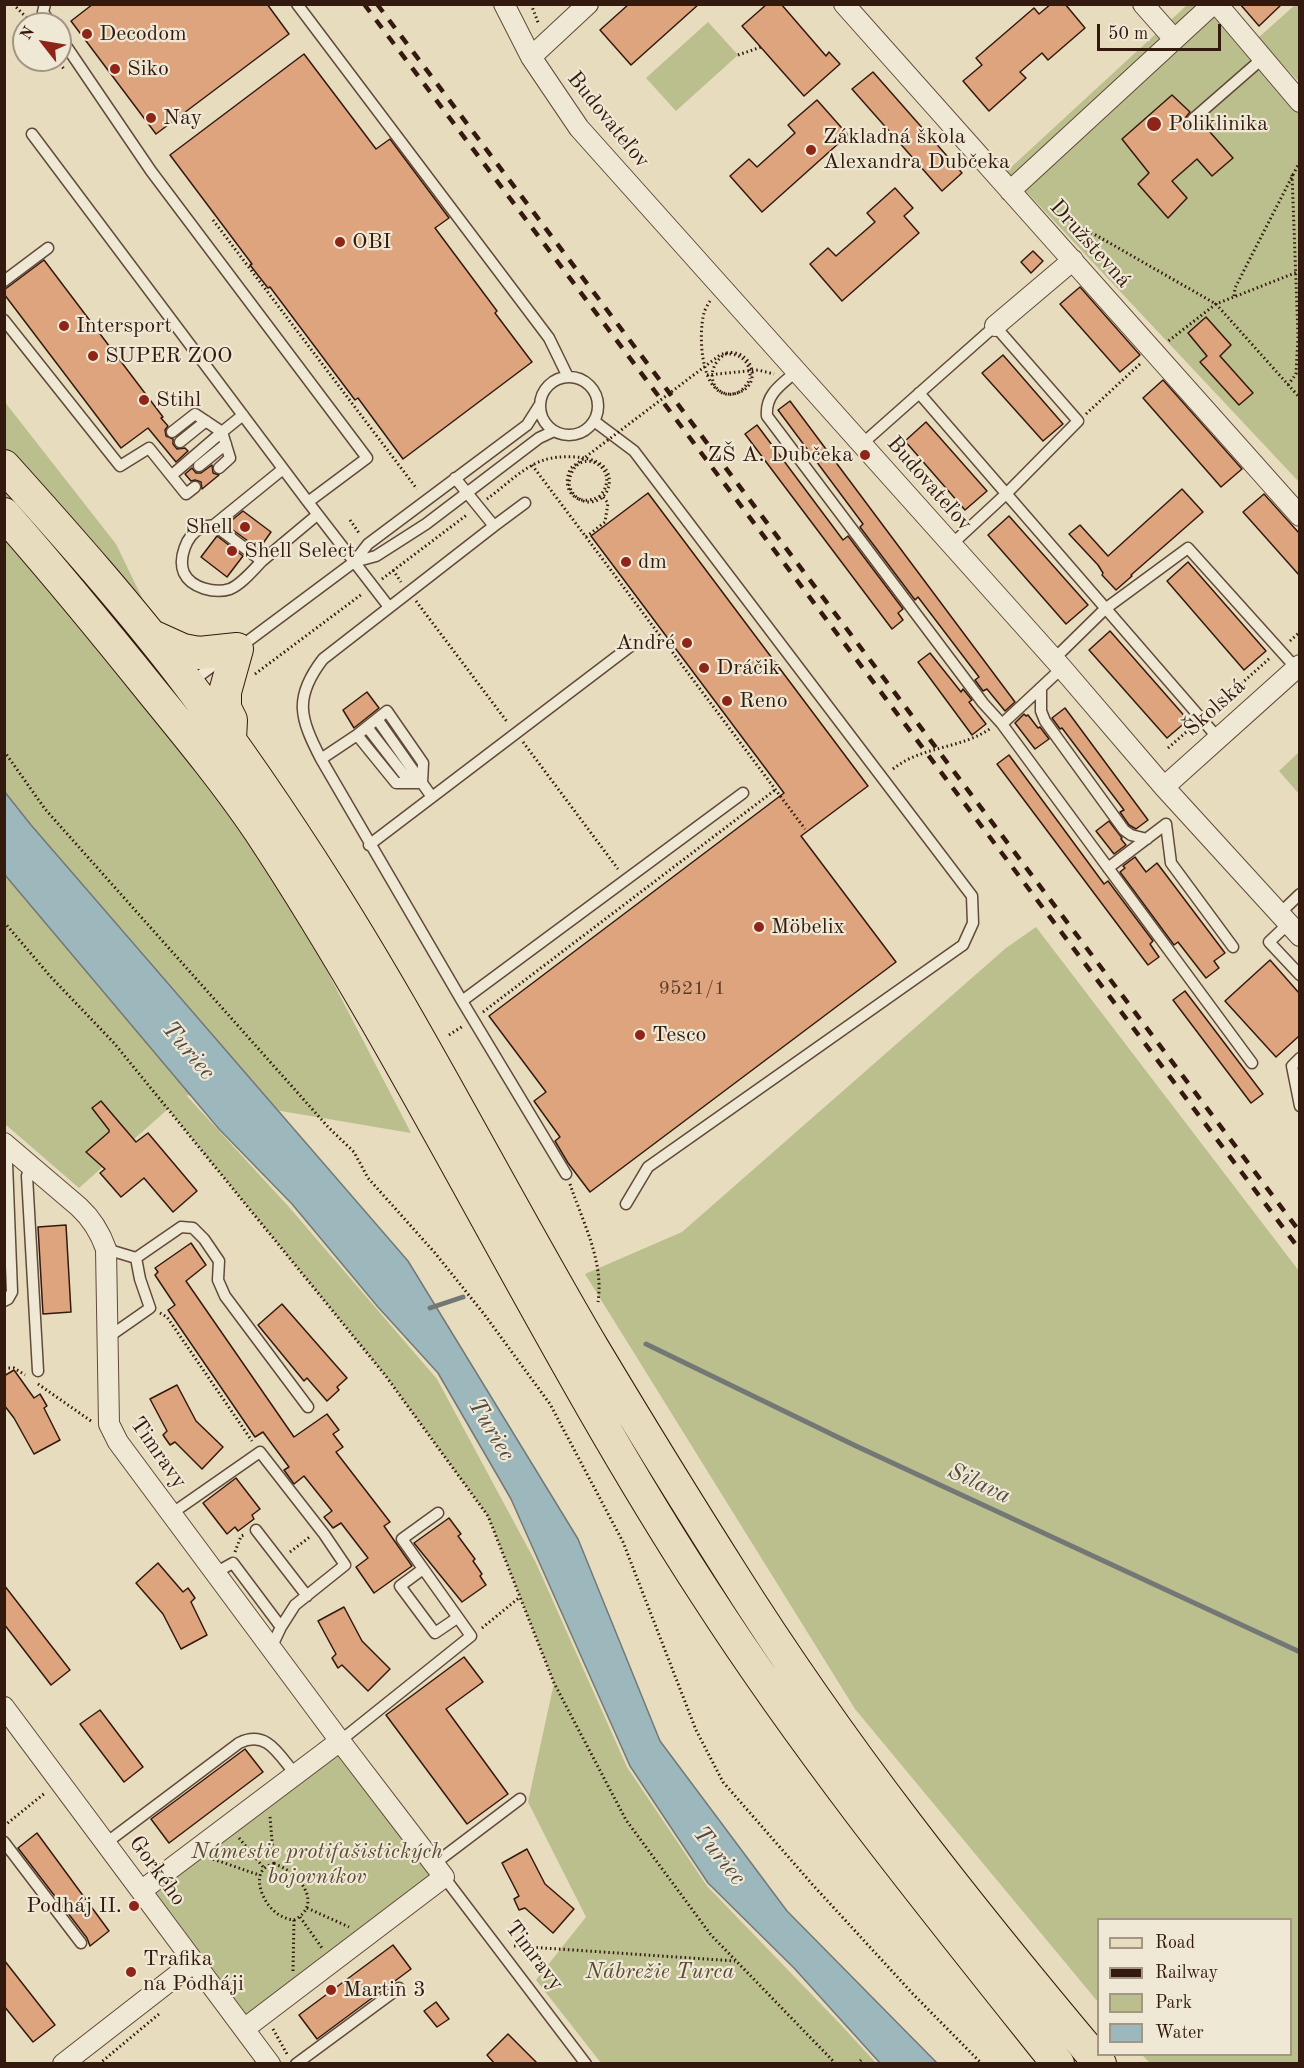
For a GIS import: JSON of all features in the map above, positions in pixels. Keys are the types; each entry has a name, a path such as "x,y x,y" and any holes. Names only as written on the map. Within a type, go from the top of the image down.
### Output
{"main road":[{"path":"4,466 64,533 180,719 257,827 389,1042 622,1457 706,1594 787,1714 869,1827 1058,2064"},
{"path":"4,514 55,572 138,650 182,685 230,742 279,811 416,1031 593,1347 732,1574 802,1682 890,1805 1100,2064"},
{"path":"138,650 183,650 199,653 237,649 225,692 225,708 231,720 230,742"}],"street":[{"name":"Budovateľov","path":"504,4 531,57 579,128 791,376 862,444 1164,787 1289,925"},
{"path":"531,57 588,4"},
{"name":"Družstevná","path":"844,4 1299,516"},
{"path":"1143,4 1174,39"},
{"path":"1010,191 1215,4 1299,102"},
{"path":"995,326 1073,260"},
{"name":"Školská","path":"1164,787 1298,667"},
{"name":"Timravy","path":"8,1145 90,1218 100,1234 105,1249 109,1424 118,1442 339,1741 439,1870"},
{"name":"Gorkého","path":"4,1707 244,2029 285,2061"},
{"path":"141,1891 339,1741"},
{"path":"244,2029 367,1935 439,1870"},
{"path":"63,2064 194,1962"}],"lane":[{"path":"297,4 549,338 568,377"},
{"path":"72,55 151,171 367,458 308,501"},
{"path":"1193,119 1263,58"},
{"path":"32,134 317,515 389,607"},
{"path":"4,280 48,248"},
{"path":"4,320 120,466 160,442"},
{"path":"862,444 995,326 1078,421 1006,494 951,545"},
{"path":"791,376 770,396 766,406 767,416 983,703 1002,724 1252,1063"},
{"path":"568,377 582,380 594,391 598,406 594,421 589,427 576,434 561,434 554,431 543,421 539,406 547,386 560,378 568,377"},
{"path":"919,393 1218,738"},
{"path":"182,685 237,649 354,562 368,544 527,425 539,406"},
{"path":"172,432 195,414 222,432 230,458 219,468"},
{"path":"179,478 222,432 243,415"},
{"path":"180,442 206,421"},
{"path":"594,421 634,451 972,896 973,923 963,945 648,1167 626,1204"},
{"path":"354,562 376,556 426,524 539,438 554,431"},
{"path":"199,466 225,444"},
{"path":"149,448 179,478 186,494 195,487"},
{"path":"158,459 168,452"},
{"path":"283,469 214,525 200,528 186,543 182,566 184,575 192,583 205,589 218,591 230,589 317,515"},
{"path":"455,478 494,526"},
{"path":"525,503 323,659 307,683 303,705 306,729 369,845 566,1174"},
{"path":"214,525 262,561"},
{"path":"1002,724 1041,688 1058,664 1105,609 1188,548 1298,667"},
{"path":"369,845 632,645"},
{"path":"1041,688 1041,711 1045,721 1124,830 1131,835 1147,839"},
{"path":"321,759 387,711 423,763 422,783"},
{"path":"367,727 405,776 422,783 432,797"},
{"path":"357,735 396,783 422,783"},
{"path":"462,1001 743,793"},
{"path":"1108,868 1166,824 1183,808"},
{"path":"1166,824 1171,863 1233,947"},
{"path":"1299,894 1289,925 1269,942 1299,975"},
{"path":"1299,1058 1292,1066 1299,1106"},
{"path":"4,1301 12,1292 8,1145"},
{"path":"30,1165 27,1176 38,1371"},
{"path":"136,1258 181,1227 193,1228 219,1261 218,1280 225,1296 308,1407"},
{"path":"105,1249 136,1258"},
{"path":"107,1339 150,1308 140,1279 136,1258"},
{"path":"171,1514 260,1452 320,1529 345,1565 295,1605 271,1648"},
{"path":"339,1741 471,1636 402,1539 438,1513"},
{"path":"256,1530 307,1596"},
{"path":"215,1573 233,1563 281,1627"},
{"path":"423,1569 400,1586 435,1633 457,1618"},
{"path":"106,1843 239,1743 248,1739 255,1737 265,1741 295,1774"},
{"path":"439,1870 520,1799"},
{"path":"4,1842 81,1943"},
{"name":"Timravy","path":"439,1870 586,2064"},
{"path":"285,2061 399,1988"}],"path":[{"path":"4,10 6,4"},
{"path":"531,4 542,32"},
{"path":"738,55 761,47"},
{"path":"1234,296 1299,161"},
{"path":"1288,385 1296,374 1298,336 1292,174"},
{"path":"1045,206 1210,299 1299,398"},
{"path":"213,220 417,489"},
{"path":"1078,421 1153,352 1216,304 1297,272"},
{"path":"248,679 532,465 545,459 566,456 598,462 604,466 610,479 609,486 603,497 590,502 584,501 578,498 570,488 569,481 573,469 585,461 594,462 605,472 607,486 600,496 588,501 581,500 575,498 570,493 567,480 571,468 720,356 726,353 734,353 746,359 750,365 752,379 745,390 739,393 733,394 726,393 720,391 715,386 711,374 717,360 725,354 739,356 748,365 750,372 750,379 743,390 737,393 731,394 724,394 718,391 707,375 701,347 704,313 712,296"},
{"path":"707,375 758,370 780,376 791,376"},
{"path":"532,465 805,830"},
{"path":"586,537 605,522 608,503 603,497"},
{"path":"1168,748 1299,632"},
{"path":"883,778 903,761 968,741 1002,724"},
{"path":"4,751 45,809 328,1128 354,1152 368,1178 435,1253 484,1314 550,1404 623,1542 696,1730 723,1782 820,1893 913,1994 982,2064"},
{"path":"473,1019 776,790"},
{"path":"4,922 50,976 114,1043 385,1375 488,1516 554,1683 626,1820 711,1935 836,2064"},
{"path":"566,1174 597,1262 600,1285 598,1302"},
{"path":"150,1308 167,1317 260,1452"},
{"path":"4,1368 14,1368 93,1423 109,1424"},
{"path":"280,1561 320,1529"},
{"path":"233,1563 241,1536 256,1530"},
{"path":"471,1636 520,1597"},
{"path":"4,1826 45,1793"},
{"path":"268,1794 274,1864"},
{"path":"228,1825 264,1868"},
{"path":"193,1852 260,1875"},
{"path":"274,1864 290,1870 299,1879 307,1896 307,1908 300,1917 294,1920 280,1916 271,1909 260,1890 260,1875 264,1868 274,1864"},
{"path":"307,1908 367,1935"},
{"path":"300,1917 332,1962"},
{"path":"294,1920 292,1979 294,1990"},
{"path":"495,1944 737,1961"},
{"path":"264,2014 285,2061"},
{"path":"858,2064 861,2060"}],"green space":[{"path":"1187,5 1203,5 1299,113 1299,482 1007,171"},
{"path":"1295,5 1299,5 1299,82 1258,38"},
{"path":"708,22 738,55 676,111 646,78"},
{"name":"Nábrežie Turca","path":"4,401 116,544 192,701 196,718 411,1133 186,1095 289,1207 437,1379 536,1563 627,1767 707,1886 876,2063 601,2063 536,1980 586,1917 528,1802 554,1683 488,1516 385,1375 168,1109 79,1188 5,1124"},
{"path":"1299,752 1299,794 1279,771"},
{"path":"1036,927 1299,1271 1299,2063 1150,2063 1143,2056 1292,2056 1292,1918 1097,1918 1097,2001 855,1709 585,1274 682,1232 1006,948"},
{"name":"Námestie protifašistických bojovníkov","path":"340,1741 444,1877 244,2029 141,1891"}],"water":[{"name":"Turiec","path":"4,791 408,1261 578,1539 660,1741 787,1911 937,2063 880,2063 794,1968 708,1883 630,1766 511,1499 438,1373 378,1307 292,1204 219,1129 5,875"}],"building":[{"path":"93,4 267,4 289,34 156,134 72,20"},
{"path":"629,4 699,4 631,65 600,30"},
{"path":"767,4 781,4 826,56 829,52 840,64 804,96 742,26"},
{"path":"1051,4 1065,4 1085,28 1048,60 1042,53 1020,72 1026,78 989,111 963,81 982,65 976,58 1034,8 1039,14"},
{"path":"1240,4 1282,4 1259,26"},
{"path":"304,54 376,149 390,139 449,218 435,228 532,362 403,459 358,398 355,400 270,287 268,288 250,265 252,264 170,155"},
{"path":"873,72 962,173 942,191 852,89"},
{"path":"1172,95 1190,112 1186,117 1188,124 1194,126 1201,122 1233,158 1212,176 1197,159 1172,181 1187,198 1168,218 1138,184 1149,173 1122,139"},
{"path":"817,100 848,135 762,212 730,176 749,159 757,167 795,133 788,125"},
{"path":"895,188 913,208 904,216 919,233 842,301 810,264 828,248 836,256 875,222 867,213"},
{"path":"1033,251 1043,261 1031,273 1021,262"},
{"path":"44,260 163,417 161,418 168,426 165,430 166,436 173,439 173,444 177,449 185,448 188,451 176,462 148,428 121,448 4,294 4,290"},
{"path":"1080,287 1140,355 1120,372 1060,304"},
{"path":"1206,317 1231,345 1220,356 1253,393 1239,405 1200,362 1207,356 1188,333"},
{"path":"1003,355 1063,424 1043,441 982,373"},
{"path":"1163,380 1242,469 1221,487 1143,398"},
{"path":"790,401 1015,702 1005,711 987,689 983,691 975,680 979,677 918,597 915,600 860,527 863,524 778,410"},
{"path":"926,422 987,491 965,510 905,441"},
{"path":"757,425 843,540 848,536 903,609 898,613 903,620 892,629 745,434"},
{"path":"212,465 213,473 219,475 202,489 201,482 191,481 185,474 192,468 196,473 201,473"},
{"path":"1182,489 1203,512 1116,590 1102,575 1098,565 1069,534 1080,525 1108,556"},
{"path":"648,493 868,786 801,836 896,962 590,1192 568,1163 555,1141 560,1137 534,1101 546,1092 489,1016 784,793 591,536"},
{"path":"1264,494 1299,533 1299,575 1243,512"},
{"path":"243,511 271,532 259,549 226,525"},
{"path":"1009,516 1088,605 1066,624 988,535"},
{"path":"217,536 243,556 227,577 201,557"},
{"path":"1188,562 1266,651 1244,670 1167,581"},
{"path":"1110,631 1188,720 1167,738 1089,650"},
{"path":"930,653 961,692 963,689 972,700 969,702 986,724 972,735 918,662"},
{"path":"367,692 379,708 354,728 343,710"},
{"path":"1065,708 1148,820 1136,829 1129,825 1120,812 1124,810 1052,718"},
{"path":"1024,714 1028,715 1038,728 1040,727 1049,739 1035,749 1015,723"},
{"path":"1009,755 1104,884 1108,881 1153,941 1150,944 1159,957 1148,965 997,764"},
{"path":"1109,821 1126,845 1114,854 1096,831"},
{"path":"1135,857 1146,872 1157,863 1225,953 1214,961 1219,968 1206,978 1178,942 1174,945 1120,872 1125,868 1123,866"},
{"path":"1270,960 1299,993 1299,1036 1276,1057 1225,1001"},
{"path":"1185,991 1263,1094 1251,1103 1173,1000"},
{"path":"101,1101 136,1142 148,1133 197,1191 173,1212 144,1178 121,1197 100,1173 105,1169 86,1152 109,1132 92,1108"},
{"path":"66,1225 71,1312 43,1314 38,1227"},
{"path":"191,1243 206,1265 186,1281 294,1437 327,1414 339,1430 333,1434 343,1447 336,1452 390,1522 384,1526 412,1566 374,1593 356,1567 368,1558 341,1523 333,1528 324,1517 332,1511 304,1476 294,1484 284,1470 289,1467 263,1432 255,1437 168,1310 175,1305 155,1275 158,1272 155,1268"},
{"path":"282,1304 347,1378 337,1387 339,1390 327,1401 307,1378 304,1381 258,1325"},
{"path":"14,1370 34,1398 40,1394 47,1406 44,1408 60,1440 34,1454 4,1405 4,1376"},
{"path":"177,1385 196,1421 223,1447 202,1469 175,1442 170,1445 163,1435 167,1431 150,1399"},
{"path":"236,1478 260,1509 252,1515 254,1519 238,1531 235,1527 227,1534 203,1503"},
{"path":"449,1518 461,1534 458,1536 475,1559 473,1561 486,1585 462,1602 414,1543"},
{"path":"158,1563 183,1592 188,1588 195,1598 191,1602 207,1635 181,1649 163,1614 136,1583"},
{"path":"4,1585 70,1670 51,1685 4,1624"},
{"path":"344,1607 362,1641 390,1669 368,1691 342,1665 338,1668 332,1658 336,1654 318,1621"},
{"path":"464,1657 483,1682 446,1709 508,1794 467,1824 386,1715"},
{"path":"100,1710 143,1767 124,1782 80,1724"},
{"path":"245,1749 263,1772 169,1843 151,1819"},
{"path":"37,1833 109,1931 90,1946 87,1938 18,1848"},
{"path":"527,1849 545,1884 574,1909 553,1933 525,1908 519,1910 514,1899 519,1896 502,1863"},
{"path":"393,1945 411,1969 317,2039 299,2015"},
{"path":"4,1960 55,2025 33,2042 4,2006"},
{"path":"436,2002 449,2019 437,2027 424,2011"},
{"path":"508,2034 538,2064 495,2064 487,2055"}],"waterway":[{"name":"Silava","path":"430,1308 463,1297"},
{"name":"Silava","path":"646,1344 856,1446 1300,1652"}],"railway":[{"path":"364,4 1300,1250"},
{"path":"377,4 1300,1232"}],"place":[{"name":"Decodom","path":"87,34"},
{"name":"Siko","path":"115,69"},
{"name":"Nay","path":"151,118"},
{"name":"Poliklinika","path":"1154,124"},
{"name":"Základná škola Alexandra Dubčeka","path":"811,150"},
{"name":"OBI","path":"340,242"},
{"name":"Intersport","path":"64,326"},
{"name":"SUPER ZOO","path":"93,356"},
{"name":"Stihl","path":"144,400"},
{"name":"ZŠ A. Dubčeka","path":"865,455"},
{"name":"Shell","path":"245,527"},
{"name":"Shell Select","path":"232,551"},
{"name":"dm","path":"626,562"},
{"name":"André","path":"687,643"},
{"name":"Dráčik","path":"704,668"},
{"name":"Reno","path":"727,701"},
{"name":"Möbelix","path":"759,927"},
{"name":"Tesco","path":"640,1035"},
{"name":"Podháj II.","path":"134,1906"},
{"name":"Trafika na Podháji","path":"131,1972"},
{"name":"Martin 3","path":"331,1990"}]}
